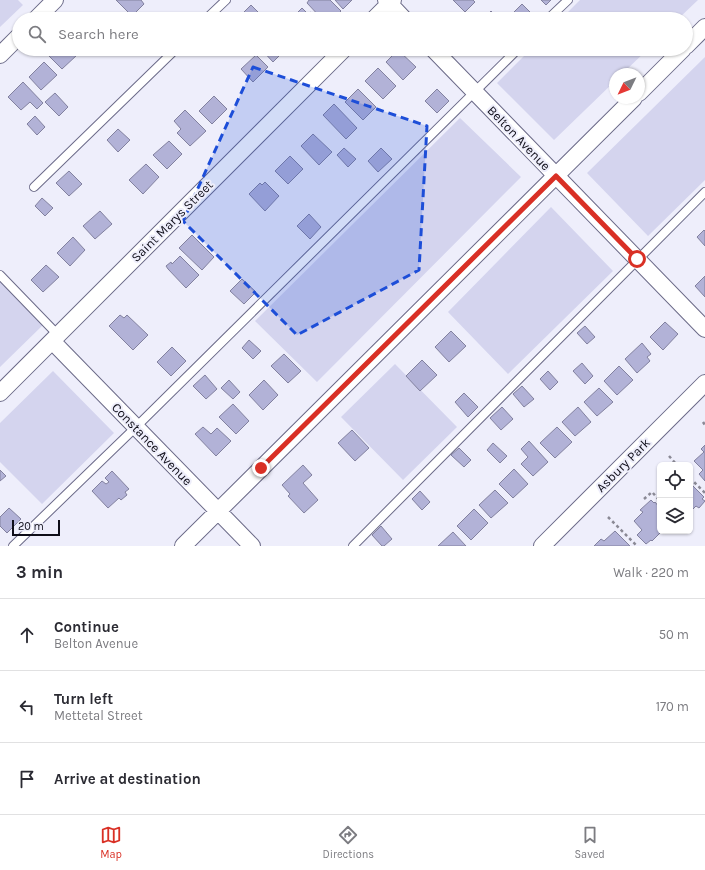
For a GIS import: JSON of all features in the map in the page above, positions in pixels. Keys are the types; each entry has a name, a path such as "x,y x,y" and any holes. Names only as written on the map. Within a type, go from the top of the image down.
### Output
{"street":[{"path":"43,12 55,0"},
{"path":"380,12 389,1 398,12"},
{"path":"693,39 705,27"},
{"path":"0,55 12,43"},
{"name":"Saint Marys Street","path":"0,393 337,56"},
{"name":"Belton Avenue","path":"440,56 705,329"},
{"path":"645,87 676,56"},
{"path":"183,546 628,104"},
{"name":"Constance Avenue","path":"55,338 136,428 252,546"},
{"name":"Asbury Park","path":"543,546 705,383"}],"lane":[{"path":"213,12 226,0"},
{"path":"555,12 568,0"},
{"path":"34,187 169,56"},
{"path":"13,546 136,428 511,56"},
{"path":"353,546 705,192"},
{"path":"0,275 55,338"}],"path":[{"path":"669,456 674,462"},
{"path":"693,481 705,493"},
{"path":"644,500 652,492 658,498"},
{"path":"608,517 637,546"}],"highlighted area":[{"path":"253,67 427,126 419,270 297,335 183,221"}],"shaded area":[{"path":"0,0 18,0 23,5 16,12 12,12 12,16 0,27"},
{"path":"580,0 698,0 685,12 568,12"},
{"path":"524,56 641,56 628,68 609,68 609,87 554,140 497,83"},
{"path":"705,57 705,180 648,236 587,173"},
{"path":"460,118 521,177 317,382 255,321"},
{"path":"551,207 613,271 508,374 448,312"},
{"path":"0,279 44,324 0,367"},
{"path":"395,364 457,427 403,480 341,417"},
{"path":"53,371 114,433 42,504 0,462 0,423"}],"building":[{"path":"116,0 141,0 144,4 136,12 128,12"},
{"path":"309,0 330,0 341,11 315,12 307,3"},
{"path":"335,0 352,0 343,9"},
{"path":"453,0 473,0 475,2 465,12"},
{"path":"541,0 551,0 546,5"},
{"path":"522,4 530,12 514,12"},
{"path":"251,5 258,12 244,12"},
{"path":"302,8 306,12 298,12"},
{"path":"49,56 76,56 62,69"},
{"path":"255,56 257,56 268,67 253,82 241,69"},
{"path":"267,56 279,56 273,62"},
{"path":"392,56 404,56 416,67 403,80 386,62"},
{"path":"44,62 57,75 41,90 29,77"},
{"path":"378,68 396,86 383,99 365,81"},
{"path":"23,82 43,103 37,109 30,102 21,110 8,97"},
{"path":"358,89 376,107 363,120 345,102"},
{"path":"437,89 449,101 437,113 425,101"},
{"path":"55,93 68,107 59,116 45,102"},
{"path":"214,96 227,109 212,124 199,111"},
{"path":"334,104 357,128 346,139 323,115"},
{"path":"185,110 206,131 190,146 177,133 181,129 174,121"},
{"path":"35,116 45,127 37,135 27,124"},
{"path":"118,129 130,140 118,152 107,140"},
{"path":"313,134 332,152 319,165 301,146"},
{"path":"169,141 182,154 167,169 153,155"},
{"path":"344,148 356,159 348,167 337,155"},
{"path":"381,148 392,159 378,172 368,161"},
{"path":"290,156 303,169 288,184 275,171"},
{"path":"146,164 159,177 143,194 129,180"},
{"path":"69,171 82,184 69,196 56,183"},
{"path":"265,182 279,196 265,211 249,194 260,183 262,185"},
{"path":"42,198 53,208 45,216 35,206"},
{"path":"100,211 112,224 95,239 83,226"},
{"path":"309,214 321,227 310,239 297,226"},
{"path":"704,230 705,231 705,246 697,237"},
{"path":"192,235 214,257 202,270 179,248"},
{"path":"73,237 85,250 70,266 57,253"},
{"path":"180,256 199,275 186,288 166,266 171,262 172,264"},
{"path":"46,265 59,277 43,292 31,280"},
{"path":"705,276 705,297 695,286"},
{"path":"242,279 256,292 244,304 230,291"},
{"path":"120,315 124,318 127,315 148,335 133,350 109,326"},
{"path":"665,322 678,334 663,350 650,337"},
{"path":"585,326 595,337 587,344 577,333"},
{"path":"451,331 466,346 449,362 435,347"},
{"path":"249,340 261,351 253,359 242,348"},
{"path":"642,343 651,354 647,357 650,361 637,373 625,359"},
{"path":"172,347 186,361 171,376 157,362"},
{"path":"284,354 301,371 288,383 271,366"},
{"path":"422,360 437,375 420,391 406,376"},
{"path":"582,363 593,376 585,384 573,371"},
{"path":"619,366 633,380 617,395 604,381"},
{"path":"548,371 558,382 550,390 540,379"},
{"path":"205,375 217,389 206,399 193,386"},
{"path":"229,380 240,392 233,399 221,388"},
{"path":"264,380 278,395 263,410 249,395"},
{"path":"522,386 534,399 524,407 513,394"},
{"path":"599,388 613,402 597,416 584,402"},
{"path":"464,393 478,407 468,417 455,402"},
{"path":"233,404 249,421 236,434 219,417"},
{"path":"502,407 513,419 501,430 490,418"},
{"path":"578,407 591,422 575,436 562,422"},
{"path":"203,427 211,434 217,428 231,441 216,456 195,434"},
{"path":"557,427 572,442 555,458 540,443"},
{"path":"352,430 369,448 355,461 338,443"},
{"path":"529,441 548,462 533,476 521,464 528,457 521,449"},
{"path":"493,443 507,456 500,463 487,450"},
{"path":"705,445 705,481 699,474 703,470 694,461 704,452 701,449"},
{"path":"459,448 471,460 464,467 451,455"},
{"path":"303,465 312,475 303,483 318,500 304,513 288,496 290,494 282,485"},
{"path":"514,469 528,484 513,498 499,484"},
{"path":"0,470 6,476 0,481"},
{"path":"112,471 129,489 125,492 127,495 121,500 119,498 108,508 92,491 102,481 106,484 109,482 105,478"},
{"path":"693,486 704,497 702,499 705,501 699,508 696,506 693,509"},
{"path":"495,490 508,503 491,518 479,505"},
{"path":"420,491 430,502 422,510 412,499"},
{"path":"651,500 657,504 657,534 659,534 652,541 651,540 646,544 637,535 642,530 634,521 643,512 640,510"},
{"path":"9,508 21,519 7,533 0,526 0,517"},
{"path":"474,509 488,523 471,540 457,526"},
{"path":"381,526 392,539 384,546 382,546 372,535"},
{"path":"615,531 630,546 594,546 601,539 604,541"},
{"path":"453,532 466,546 438,546"}],"route":[{"path":"261,468 556,176 637,259"}]}
